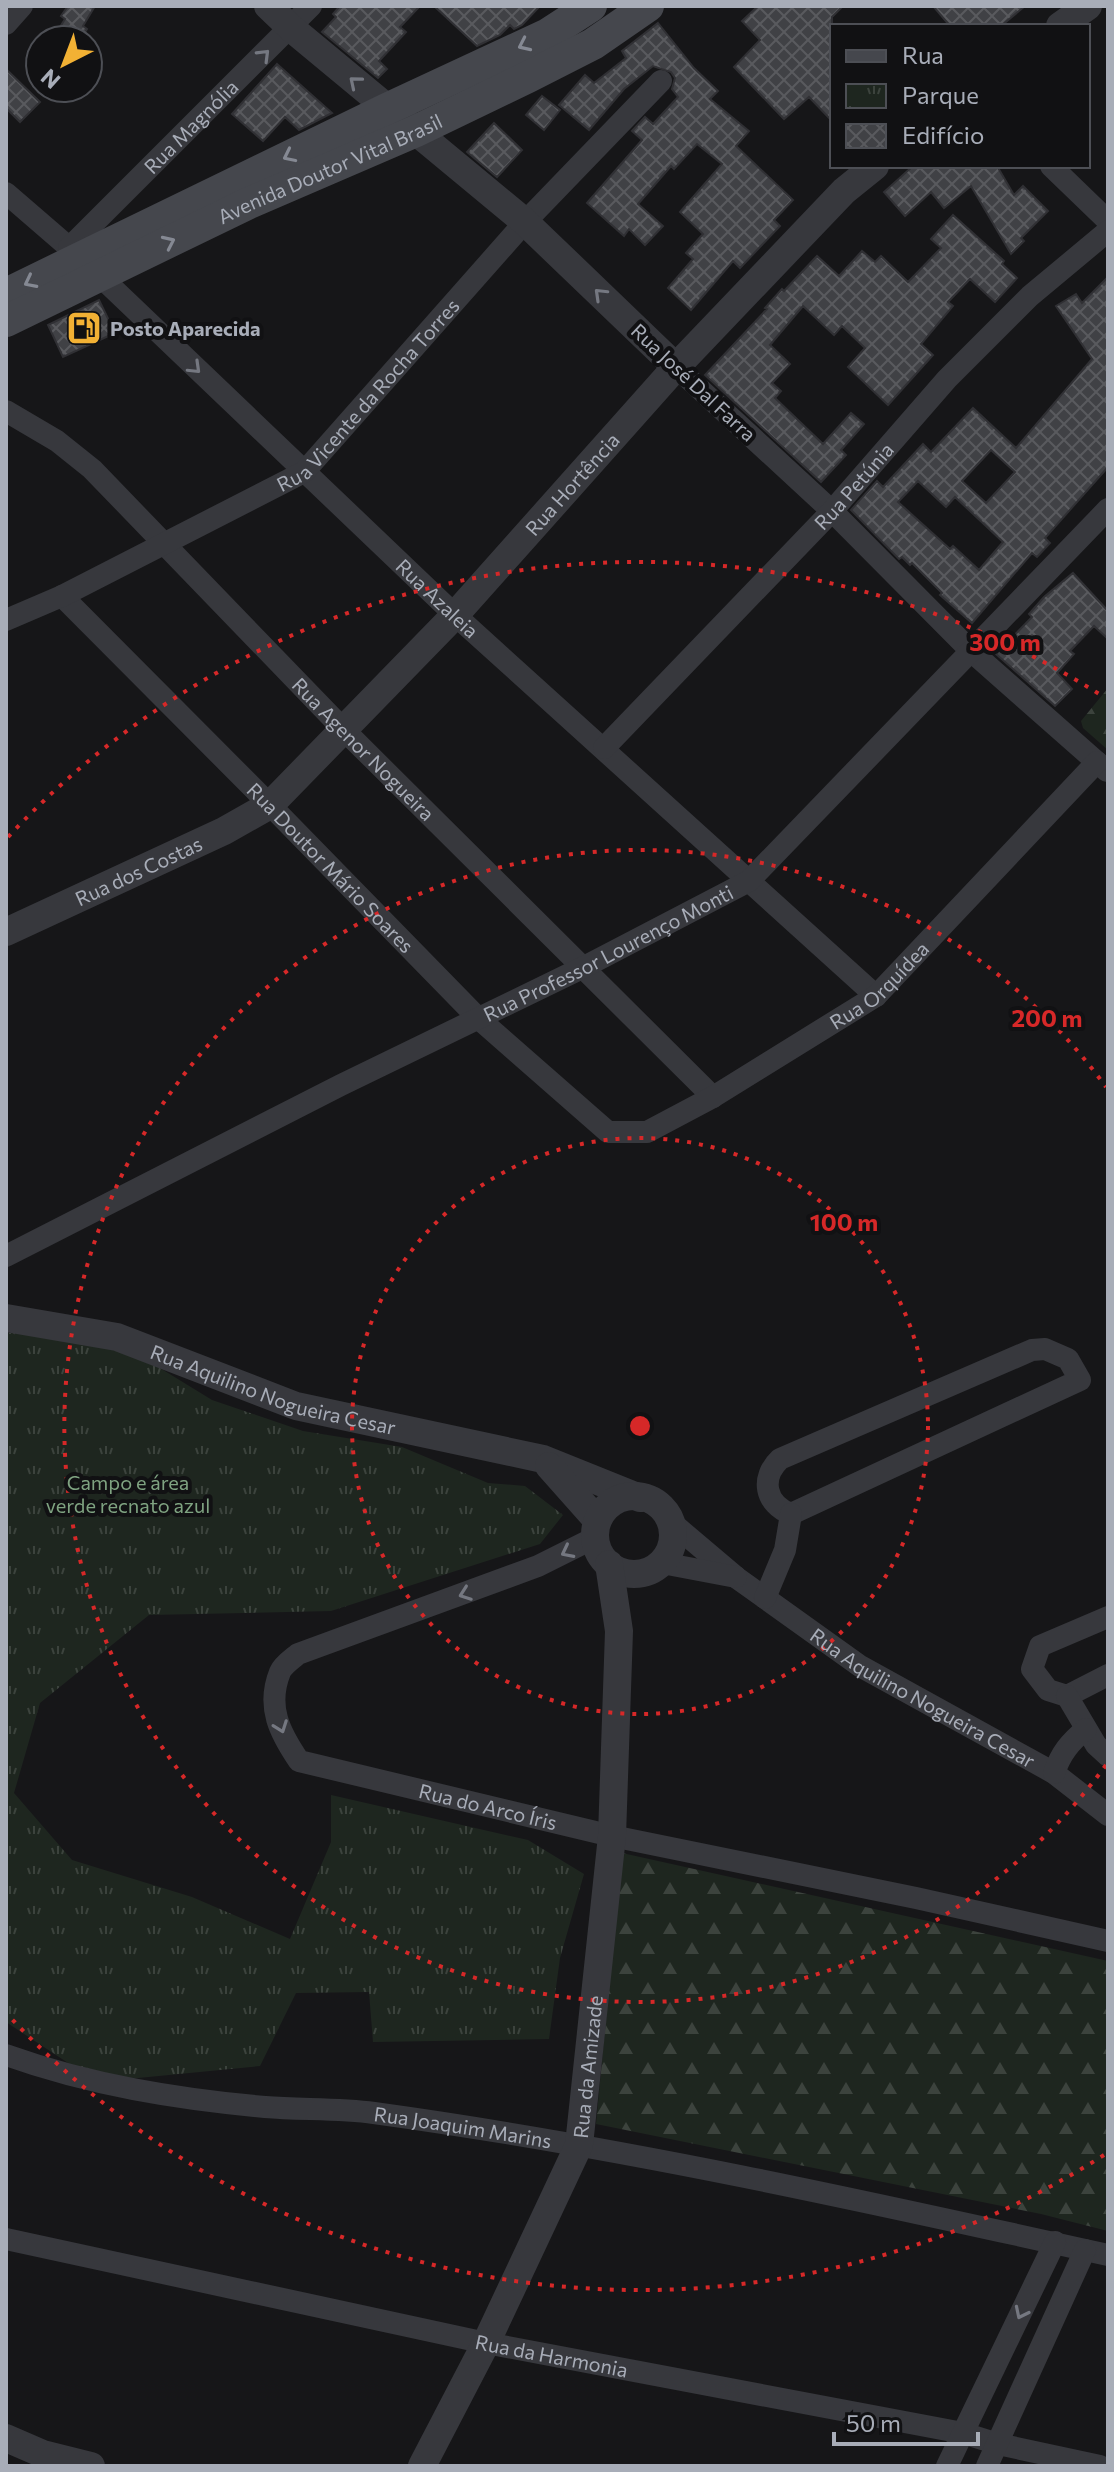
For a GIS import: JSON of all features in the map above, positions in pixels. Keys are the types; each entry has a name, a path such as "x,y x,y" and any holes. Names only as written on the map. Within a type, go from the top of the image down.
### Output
{"main road":[{"name":"Avenida Doutor Vital Brasil","path":"6,294 548,34 591,6"},
{"name":"Avenida Doutor Vital Brasil","path":"6,321 82,260 249,203 416,131 593,44 648,6"}],"street":[{"path":"6,24 22,6"},
{"name":"Rua José Dal Farra","path":"268,6 525,222 832,511 971,651 1102,767"},
{"name":"Rua Magnólia","path":"82,260 311,6"},
{"path":"1063,24 1088,6"},
{"name":"Rua Vicente da Rocha Torres","path":"6,620 62,596 304,472 525,222 661,81"},
{"name":"Rua Hortência","path":"270,805 455,615 676,367 844,191 873,168"},
{"path":"1053,168 1108,221"},
{"name":"Rua Azaleia","path":"8,200 82,260 455,615 876,996"},
{"name":"Rua Petúnia","path":"604,748 832,511 947,379 1030,296 1108,231"},
{"name":"Rua Agenor Nogueira","path":"6,411 57,441 92,469 345,731 713,1097"},
{"name":"Rua Professor Lourenço Monti","path":"6,1256 584,967 749,881 1108,509"},
{"name":"Rua Doutor Mário Soares","path":"62,596 478,1018 608,1132"},
{"name":"Rua Orquídea","path":"608,1132 647,1132 713,1097 876,996 1102,767"},
{"name":"Rua dos Costas","path":"6,932 224,831 270,805"},
{"name":"Rua Aquilino Nogueira Cesar","path":"6,1318 117,1337 296,1406 543,1459 640,1498"},
{"path":"1032,1350 1057,1352 1075,1368 1080,1380 791,1514 782,1511 769,1495 768,1475 780,1459 1032,1350"},
{"path":"543,1459 596,1529 601,1553 619,1571 633,1574 652,1568 671,1549 674,1535 671,1522 655,1504 626,1496 612,1502 596,1529"},
{"path":"765,1598 785,1550 791,1514"},
{"name":"Rua Aquilino Nogueira Cesar","path":"671,1522 737,1578 860,1666 1054,1773 1108,1815"},
{"name":"Rua do Arco Íris","path":"596,1529 538,1566 298,1654 281,1670 274,1705 279,1731 299,1761 612,1836 1108,1941"},
{"name":"Rua da Amizade","path":"422,2466 486,2343 579,2145 612,1836 619,1631 609,1564"},
{"name":"Rua Aquilino Nogueira Cesar","path":"652,1568 737,1578"},
{"name":"Rua da Amizade","path":"619,1631 652,1568"},
{"path":"1108,1617 1040,1646 1032,1669 1048,1690 1067,1696 1096,1745 1108,1756"},
{"path":"1067,1696 1108,1675"},
{"path":"1054,1773 1060,1755 1071,1740 1086,1729"},
{"name":"Rua Joaquim Marins","path":"6,2055 46,2069 156,2095 266,2107 371,2113 579,2145 1108,2255"},
{"name":"Rua da Harmonia","path":"6,2239 486,2343 963,2433 998,2444 1100,2466"},
{"path":"947,2466 1055,2242"},
{"path":"987,2466 1085,2250"},
{"path":"6,2438 43,2454 91,2466"}],"green space":[{"path":"1108,688 1108,750 1083,728 1081,721"},
{"name":"Campo e área verde recnato azul","path":"6,1333 106,1335 212,1400 303,1431 402,1447 488,1483 525,1486 563,1515 540,1544 331,1611 149,1615 40,1703 14,1793 72,1860 192,1897 290,1939 331,1842 331,1795 528,1840 584,1874 560,1958 549,2039 373,2042 369,1992 296,1993 260,2066 97,2082 6,2022"},
{"path":"622,1853 1108,1961 1108,2231 1041,2214 596,2124"}],"building":[{"path":"68,6 95,6 84,24 62,24 65,19 61,16"},
{"path":"340,6 420,6 400,27 406,32 379,61 387,69 378,78 322,32 336,17 333,14"},
{"path":"434,6 540,6 522,25 514,29 510,25 500,35 477,46"},
{"path":"758,6 843,6 832,17 830,24 830,119 809,97 784,119 734,67 760,40 742,21"},
{"path":"933,6 1025,6 1003,24 948,24"},
{"path":"658,23 694,68 718,91 710,99 749,131 736,146 793,200 774,220 780,226 740,268 733,261 691,310 668,288 693,259 686,253 703,234 680,212 722,164 697,144 674,169 671,166 638,204 663,226 645,245 629,229 624,236 587,203 642,140 632,131 645,117 653,124 678,97 672,89 675,78 671,72 653,66 624,89 589,130 559,105 585,75 594,83 626,58 622,51"},
{"path":"277,64 332,113 299,130 285,117 263,141 232,114"},
{"path":"6,69 24,86 24,104 38,104 20,122 6,108"},
{"path":"542,96 560,110 544,130 526,115"},
{"path":"494,123 522,150 497,177 467,152"},
{"path":"911,168 998,168 1014,195 1023,186 1048,211 1021,238 1024,241 1011,254 971,186 944,208 931,192 905,216 884,192"},
{"path":"953,215 1004,261 1002,264 1017,278 995,302 970,279 948,302 953,306 921,344 933,355 888,405 848,367 865,348 842,326 834,335 803,306 770,345 790,364 772,383 781,391 775,398 823,444 851,413 864,424 841,450 846,455 821,482 705,375 782,289 784,291 817,256 839,276 862,251 875,262 881,256 908,282 941,248 931,239"},
{"path":"1108,277 1108,467 1045,538 1050,543 1037,557 1032,553 972,623 940,595 942,593 912,563 910,565 902,557 899,559 851,510 877,481 883,487 923,444 931,452 973,408 1016,448 1092,359 1056,306 1076,294 1082,303","holes":["991,450 1015,472 986,503 962,481","918,481 946,507 955,497 1003,542 979,570 953,546 950,549 898,502"]},
{"name":"Posto Aparecida","path":"99,300 115,333 63,357 48,325"},
{"path":"1073,573 1108,611 1108,639 1094,626 1070,651 1074,654 1057,673 1072,689 1055,706 996,654 1032,617 1029,614 1044,597"}],"place":[{"name":"Posto Aparecida","path":"84,328"}]}
